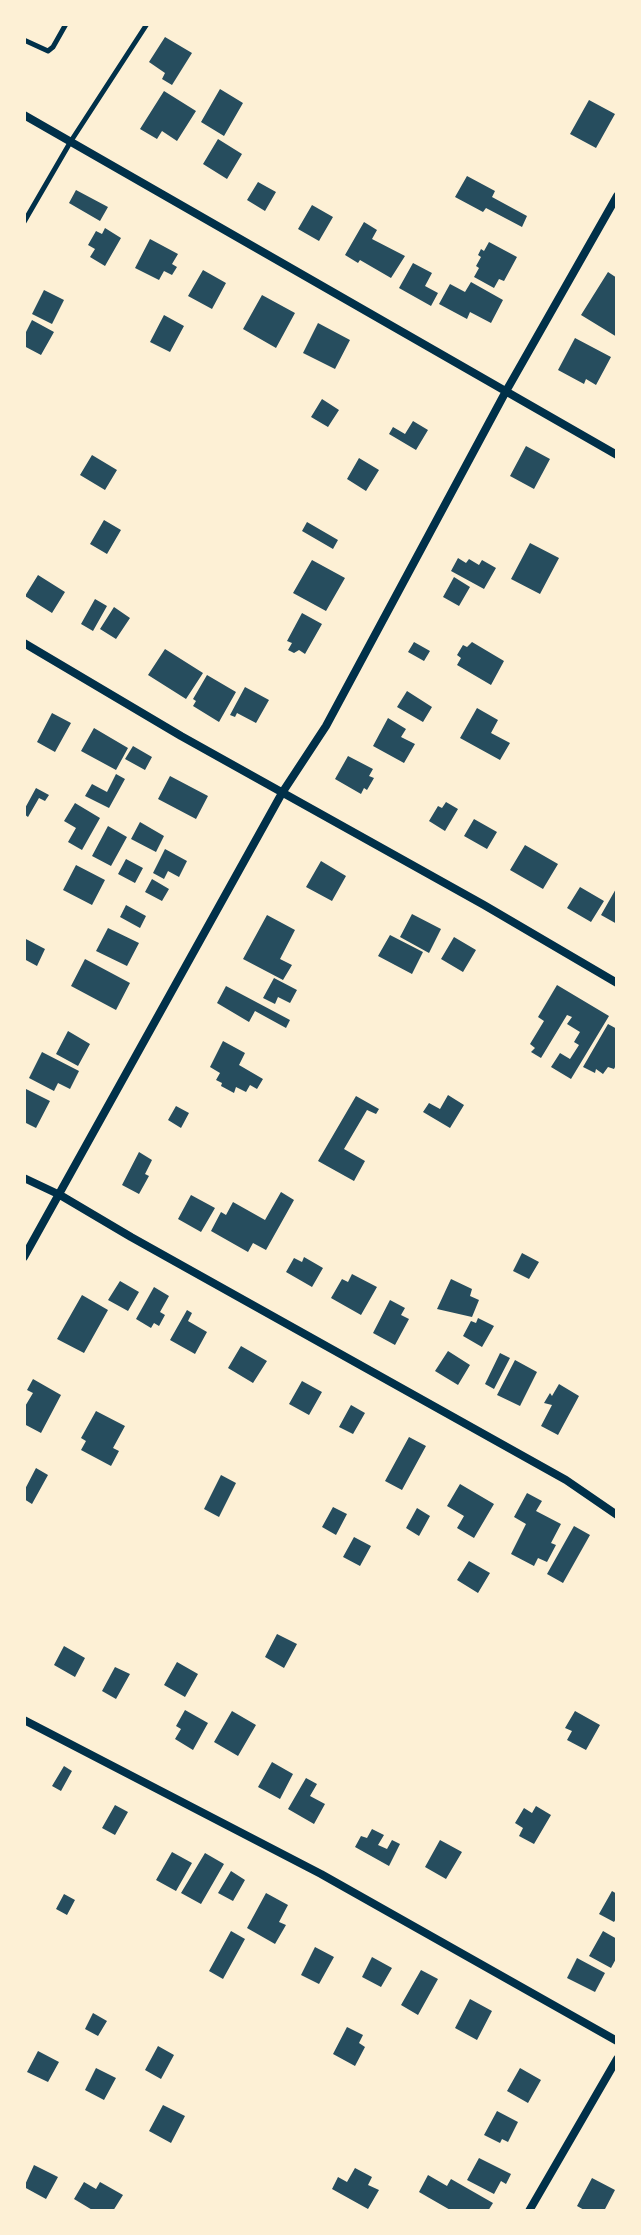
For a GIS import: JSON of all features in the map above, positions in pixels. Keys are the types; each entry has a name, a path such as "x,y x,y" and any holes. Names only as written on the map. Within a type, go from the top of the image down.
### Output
{"street":[{"path":"24,115 617,455"},
{"path":"24,1257 282,793 326,726 505,393 617,196"},
{"path":"24,643 617,983"},
{"path":"24,1178 60,1195 566,1480 617,1515"},
{"path":"24,1720 321,1874 617,2041"},
{"path":"529,2211 617,2059"}],"lane":[{"path":"24,40 48,51 66,24"},
{"path":"24,222 71,141 147,24"}],"building":[{"path":"165,37 192,53 172,85 162,79 165,73 149,62"},
{"path":"220,89 243,103 224,136 201,122"},
{"path":"164,91 196,111 177,141 162,131 157,139 140,129"},
{"path":"589,100 615,114 596,148 570,134"},
{"path":"218,139 242,154 227,179 203,164"},
{"path":"467,176 495,191 492,197 527,216 522,227 486,208 483,212 455,197"},
{"path":"258,182 276,192 265,211 247,200"},
{"path":"76,190 108,207 100,221 69,203"},
{"path":"312,205 333,217 319,241 298,229"},
{"path":"364,222 377,230 372,239 405,256 391,278 345,255"},
{"path":"105,228 121,238 105,266 90,257 95,249 88,245 96,231 102,234"},
{"path":"150,239 178,254 172,264 177,267 172,275 164,271 159,280 135,268"},
{"path":"489,242 517,257 504,281 499,279 494,288 474,277 481,257 478,255"},
{"path":"413,263 432,273 425,286 438,293 431,306 399,288"},
{"path":"203,270 226,283 212,309 188,296"},
{"path":"608,272 617,278 617,337 581,315"},
{"path":"471,282 503,300 491,323 470,312 467,319 439,304 450,284 465,292"},
{"path":"44,290 64,300 52,324 32,314"},
{"path":"262,295 295,313 276,348 243,329"},
{"path":"164,315 184,326 170,352 150,342"},
{"path":"32,320 54,332 41,355 24,346 24,336"},
{"path":"318,323 350,340 335,369 303,353"},
{"path":"575,338 611,357 596,385 586,379 584,384 558,370"},
{"path":"322,399 339,410 328,427 311,417"},
{"path":"413,421 428,430 416,450 389,434 393,427 405,434"},
{"path":"526,446 550,459 534,489 510,476"},
{"path":"92,455 117,470 105,490 80,475"},
{"path":"359,458 379,470 366,491 347,479"},
{"path":"104,520 121,530 107,554 90,544"},
{"path":"307,522 338,540 333,549 302,531"},
{"path":"530,543 559,558 540,594 511,579"},
{"path":"458,558 466,563 469,559 479,565 482,560 496,568 484,589 451,571"},
{"path":"312,560 345,578 326,611 293,593"},
{"path":"38,575 65,592 52,613 25,596"},
{"path":"454,577 470,587 459,606 443,597"},
{"path":"95,599 107,606 93,631 81,624"},
{"path":"114,607 130,618 116,639 100,629"},
{"path":"302,613 322,624 305,654 299,650 294,653 288,650 292,643 287,641"},
{"path":"414,642 430,651 424,661 408,652"},
{"path":"472,642 504,661 491,685 457,665 461,658 457,655 463,645 467,647"},
{"path":"165,649 203,673 186,699 148,675"},
{"path":"207,675 236,692 219,722 193,706 196,701 193,699"},
{"path":"245,687 269,700 256,723 237,713 235,717 230,715"},
{"path":"407,691 432,707 423,722 397,707"},
{"path":"477,708 498,720 491,733 510,743 500,760 460,738"},
{"path":"52,713 71,723 55,752 37,742"},
{"path":"388,718 406,729 401,737 415,744 404,763 373,746"},
{"path":"94,728 128,748 116,770 81,751"},
{"path":"133,746 152,757 145,770 125,759"},
{"path":"348,756 373,769 369,776 374,778 361,794 335,779"},
{"path":"116,774 125,779 109,808 85,796 92,784 107,792"},
{"path":"170,776 208,796 196,819 158,799"},
{"path":"36,788 49,795 45,801 39,798 28,817 24,810"},
{"path":"446,802 458,809 445,831 429,821 438,806 442,808"},
{"path":"75,803 100,818 82,850 68,842 76,828 64,821"},
{"path":"474,819 497,832 487,849 464,836"},
{"path":"140,822 164,836 156,852 131,839"},
{"path":"108,826 127,837 111,866 92,856"},
{"path":"525,845 558,864 543,889 510,870"},
{"path":"165,849 187,861 179,877 168,871 164,879 153,873"},
{"path":"126,859 143,868 135,883 118,874"},
{"path":"321,861 346,876 332,901 306,887"},
{"path":"76,865 105,880 92,905 63,890"},
{"path":"152,879 169,889 162,901 145,892"},
{"path":"580,887 604,901 591,922 567,908"},
{"path":"617,887 617,924 601,915"},
{"path":"126,905 146,916 140,928 120,917"},
{"path":"412,914 441,929 429,953 400,937"},
{"path":"267,915 295,930 280,959 292,965 283,980 243,959"},
{"path":"108,928 139,943 127,966 96,951"},
{"path":"390,935 423,952 412,974 378,956"},
{"path":"454,937 476,950 463,972 441,959"},
{"path":"24,938 45,949 37,966 24,959"},
{"path":"85,959 130,983 116,1010 71,986"},
{"path":"274,978 297,990 290,1003 278,997 275,1004 263,998"},
{"path":"557,985 609,1016 571,1079 551,1067 560,1053 570,1059 579,1045 574,1042 580,1032 567,1024 572,1017 567,1015 541,1058 531,1052 535,1048 530,1044 544,1021 538,1017"},
{"path":"226,986 290,1020 286,1028 255,1011 249,1022 217,1003"},
{"path":"608,1024 617,1029 617,1063 614,1069 608,1067 603,1074 596,1069 595,1073 583,1067"},
{"path":"68,1031 90,1044 78,1066 56,1054"},
{"path":"223,1041 245,1053 239,1065 263,1079 257,1089 250,1085 246,1092 236,1087 234,1093 216,1080 220,1073 210,1067"},
{"path":"42,1052 79,1071 70,1089 58,1083 54,1091 29,1078"},
{"path":"24,1088 50,1101 36,1128 24,1122"},
{"path":"448,1095 464,1105 450,1128 423,1112 429,1103 440,1109"},
{"path":"356,1096 379,1109 376,1114 367,1110 344,1149 365,1161 354,1181 318,1161"},
{"path":"176,1106 189,1113 181,1128 168,1120"},
{"path":"139,1152 152,1160 145,1174 149,1176 139,1194 122,1185"},
{"path":"281,1192 294,1200 266,1250 253,1243 248,1252 211,1231 221,1212 226,1215 233,1202 265,1220"},
{"path":"191,1195 215,1208 201,1232 178,1219"},
{"path":"522,1253 539,1262 529,1279 513,1271"},
{"path":"304,1257 323,1268 312,1287 286,1272 294,1258 302,1262"},
{"path":"352,1274 377,1287 361,1315 331,1298 342,1279 348,1282"},
{"path":"451,1279 472,1289 470,1296 479,1300 472,1317 437,1309"},
{"path":"120,1281 139,1292 128,1311 108,1300"},
{"path":"154,1287 169,1296 160,1312 165,1315 159,1326 154,1323 151,1328 136,1319"},
{"path":"82,1295 108,1310 84,1353 57,1339"},
{"path":"390,1300 405,1308 401,1315 409,1319 395,1345 373,1333"},
{"path":"187,1310 192,1313 188,1321 207,1332 195,1354 170,1340"},
{"path":"478,1318 494,1326 482,1347 463,1336 471,1321 476,1323"},
{"path":"241,1346 267,1361 253,1383 228,1368"},
{"path":"448,1351 470,1365 458,1385 435,1371"},
{"path":"500,1353 510,1358 494,1389 485,1384"},
{"path":"515,1360 537,1372 520,1406 497,1395"},
{"path":"33,1379 61,1395 41,1433 24,1424 24,1408 33,1393 27,1390"},
{"path":"302,1381 322,1392 309,1415 289,1404"},
{"path":"559,1384 579,1396 558,1435 541,1426 552,1405 544,1403"},
{"path":"351,1405 365,1413 353,1434 339,1427"},
{"path":"96,1411 125,1426 113,1448 119,1451 111,1466 81,1450 86,1441 81,1438"},
{"path":"409,1437 426,1446 402,1490 385,1481"},
{"path":"36,1468 48,1475 32,1504 24,1499 24,1491"},
{"path":"221,1475 236,1483 219,1517 204,1509"},
{"path":"460,1484 494,1504 474,1538 457,1528 464,1516 447,1506"},
{"path":"527,1493 542,1501 536,1511 561,1524 551,1543 556,1545 547,1562 538,1558 534,1566 511,1554 526,1524 514,1517"},
{"path":"333,1507 347,1514 336,1535 322,1527"},
{"path":"417,1508 430,1516 419,1536 406,1528"},
{"path":"574,1526 590,1535 563,1583 547,1574"},
{"path":"354,1537 371,1546 360,1566 343,1557"},
{"path":"469,1561 490,1573 478,1593 457,1580"},
{"path":"277,1634 297,1644 284,1668 265,1657"},
{"path":"64,1646 85,1658 75,1677 54,1665"},
{"path":"177,1662 198,1674 185,1697 164,1685"},
{"path":"115,1667 130,1674 116,1699 102,1691"},
{"path":"185,1710 208,1723 193,1750 175,1739 181,1729 176,1726"},
{"path":"232,1711 256,1725 238,1756 214,1742"},
{"path":"575,1711 600,1725 586,1750 567,1740 572,1731 565,1728"},
{"path":"272,1762 293,1774 280,1799 258,1787"},
{"path":"64,1766 72,1771 61,1791 52,1786"},
{"path":"306,1778 317,1784 310,1796 325,1804 314,1824 288,1809"},
{"path":"115,1805 128,1812 115,1835 102,1828"},
{"path":"536,1806 551,1815 534,1844 519,1836 523,1828 515,1823 524,1808 532,1813"},
{"path":"372,1829 384,1835 378,1845 387,1849 392,1840 400,1844 389,1866 355,1847 361,1836 367,1838"},
{"path":"440,1840 462,1852 446,1879 425,1867"},
{"path":"172,1852 192,1863 176,1891 156,1880"},
{"path":"205,1853 224,1864 201,1904 181,1893"},
{"path":"231,1871 245,1880 233,1901 218,1893"},
{"path":"612,1891 617,1894 617,1917 614,1922 599,1914"},
{"path":"266,1893 288,1905 279,1922 286,1925 275,1944 247,1928"},
{"path":"64,1894 75,1900 67,1915 56,1909"},
{"path":"231,1931 245,1939 223,1979 209,1971"},
{"path":"603,1931 617,1939 617,1957 611,1968 589,1956"},
{"path":"315,1947 334,1957 319,1984 301,1975"},
{"path":"372,1957 392,1968 381,1987 362,1977"},
{"path":"577,1958 605,1973 595,1992 567,1978"},
{"path":"421,1970 438,1979 418,2015 401,2005"},
{"path":"470,1999 492,2011 477,2040 455,2028"},
{"path":"93,2013 107,2021 98,2036 85,2029"},
{"path":"347,2027 363,2035 359,2043 365,2047 355,2066 333,2054"},
{"path":"158,2046 174,2055 161,2079 145,2070"},
{"path":"38,2051 59,2062 48,2082 27,2072"},
{"path":"96,2068 116,2078 104,2100 85,2090"},
{"path":"520,2068 541,2080 528,2103 507,2091"},
{"path":"163,2105 185,2116 171,2143 149,2131"},
{"path":"497,2111 518,2122 508,2142 502,2139 500,2143 484,2135"},
{"path":"479,2158 511,2174 506,2184 501,2181 494,2194 467,2180"},
{"path":"34,2165 58,2177 46,2199 24,2187"},
{"path":"355,2168 372,2177 368,2185 379,2190 368,2209 332,2189 338,2177 347,2182"},
{"path":"428,2175 447,2186 451,2179 493,2203 488,2211 452,2211 419,2192"},
{"path":"592,2178 615,2190 604,2211 586,2211 577,2206"},
{"path":"84,2182 96,2189 100,2182 123,2195 113,2211 94,2211 74,2199"}]}
